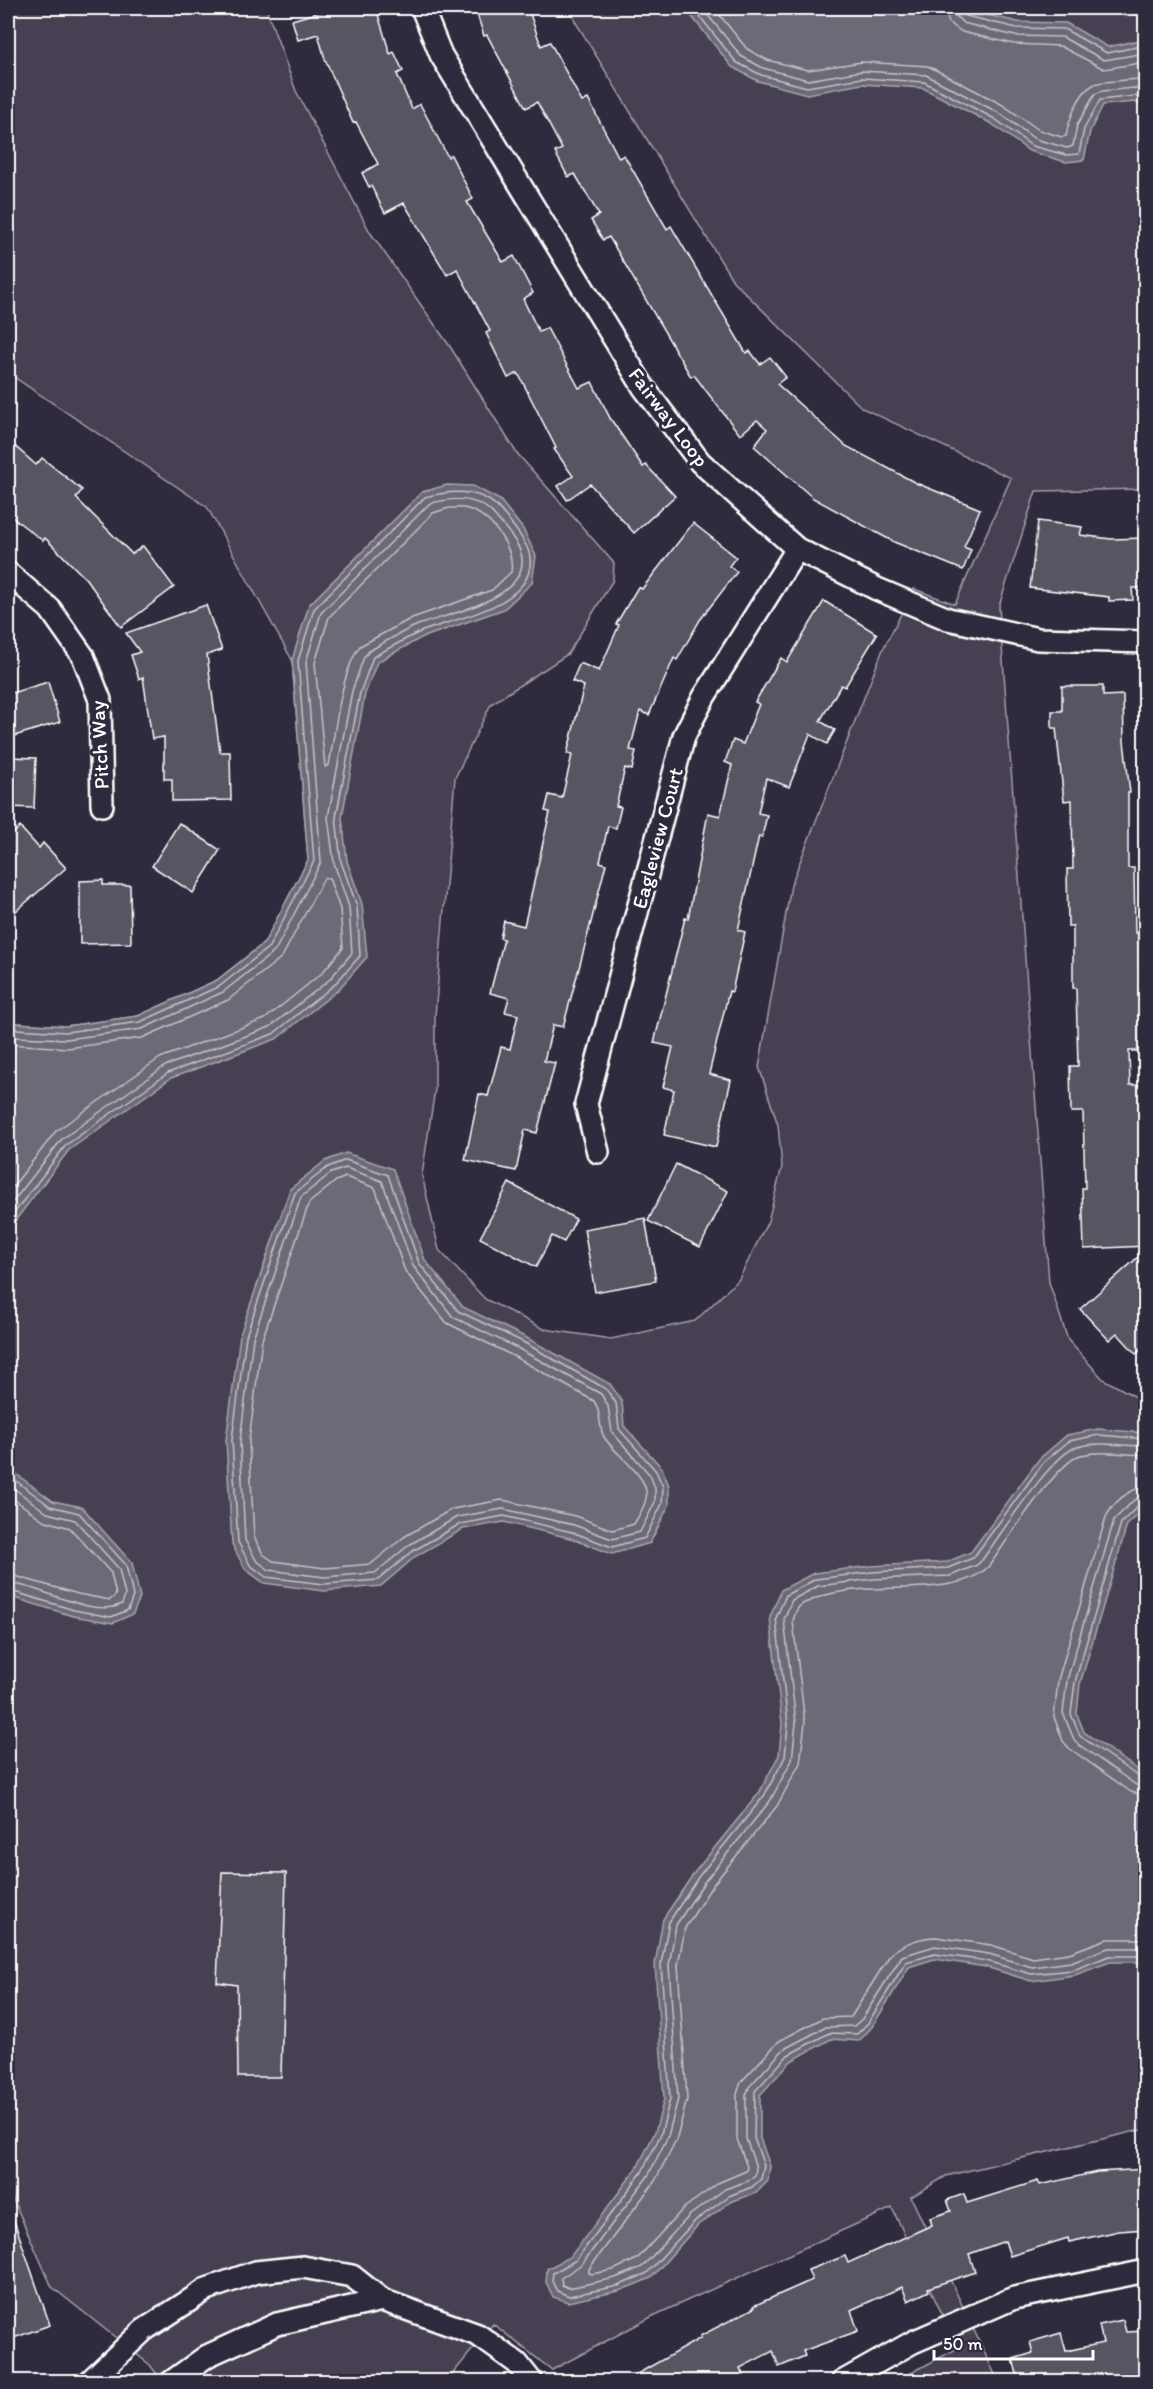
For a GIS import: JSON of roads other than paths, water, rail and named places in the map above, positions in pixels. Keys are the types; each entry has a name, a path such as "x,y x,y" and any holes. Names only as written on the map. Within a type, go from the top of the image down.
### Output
{"street":[{"name":"Fairway Loop","path":"422,8 441,55 644,388 700,462 797,549 877,589 948,619 1038,639 1146,642"},
{"name":"Eagleview Court","path":"598,1152 586,1104 684,736 704,697 797,549"},
{"name":"Pitch Way","path":"8,573 50,609 83,656 100,699 102,805"},
{"path":"89,2382 144,2330 207,2289 256,2272 303,2267 352,2276 382,2300 478,2335 517,2362 532,2382"},
{"path":"842,2382 913,2342 1014,2298 1146,2271"},
{"path":"171,2382 207,2356 277,2324 382,2300"}],"water":[{"path":"685,8 957,8 1018,22 1066,23 1108,47 1145,39 1145,109 1135,102 1103,105 1090,131 1084,160 1066,162 1029,151 992,124 923,88 862,84 807,94 758,81 732,67"},
{"path":"447,485 473,486 500,500 523,529 536,556 532,583 504,609 421,638 377,662 365,694 342,817 347,861 362,904 367,957 338,990 276,1039 171,1078 69,1150 8,1230 8,1019 16,1023 66,1026 138,1016 217,980 264,943 308,860 292,660 309,605 422,492"},
{"path":"346,1153 393,1169 425,1260 463,1307 525,1337 610,1384 622,1401 624,1426 662,1468 669,1486 669,1505 650,1543 612,1554 570,1538 504,1522 463,1529 416,1556 381,1586 324,1591 264,1583 245,1569 232,1544 226,1440 240,1335 290,1189 325,1161"},
{"path":"1098,1429 1145,1433 1145,1509 1127,1525 1080,1684 1077,1714 1084,1732 1145,1775 1145,1962 1110,1962 1075,1975 1031,1981 986,1967 934,1959 909,1967 872,2027 859,2041 831,2039 791,2061 760,2095 760,2138 770,2166 768,2181 756,2193 732,2201 698,2225 651,2278 619,2291 568,2302 553,2297 546,2282 547,2269 571,2256 637,2168 655,2132 664,2099 655,1964 663,1919 694,1873 759,1793 779,1755 782,1724 770,1617 781,1590 814,1573 871,1566 947,1562 971,1552 1039,1459 1067,1435"},
{"path":"8,1468 53,1501 82,1507 132,1563 140,1597 133,1614 113,1623 73,1616 8,1596"}]}
